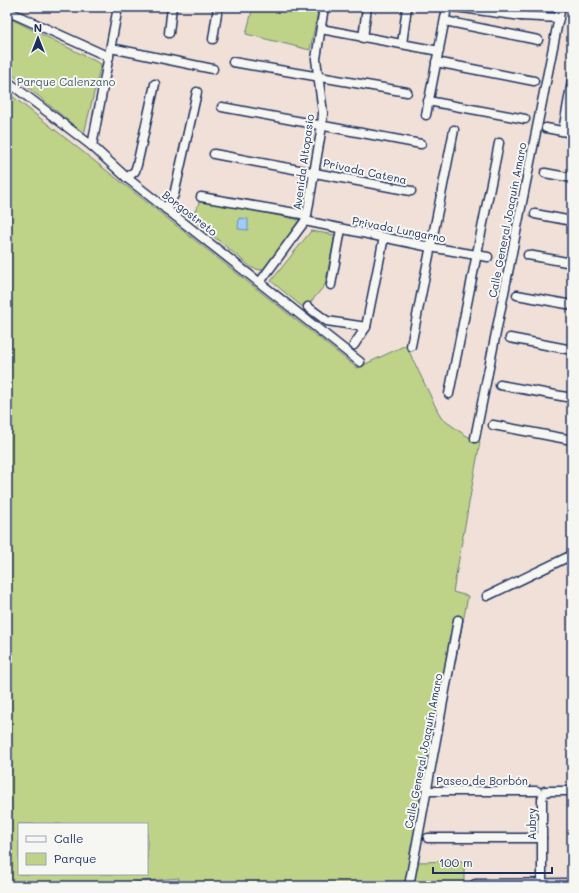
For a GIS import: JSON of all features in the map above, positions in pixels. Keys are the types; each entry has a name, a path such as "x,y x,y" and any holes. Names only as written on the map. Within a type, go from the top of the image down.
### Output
{"street":[{"path":"92,146 118,7"},
{"path":"169,33 172,7"},
{"path":"213,39 218,7"},
{"name":"Avenida Altopasio","path":"260,282 306,218 322,126 323,113 317,77 316,59 324,7"},
{"path":"363,38 368,7"},
{"path":"402,44 407,7"},
{"path":"455,7 521,16 559,18"},
{"path":"521,16 523,7"},
{"name":"Calle General Joaquín Amaro","path":"475,438 561,7"},
{"path":"7,11 109,57"},
{"path":"426,115 445,17 538,40"},
{"path":"321,29 439,51"},
{"path":"111,48 213,69"},
{"path":"233,62 407,92"},
{"path":"436,62 534,81"},
{"name":"Borgostreto","path":"7,81 92,146 127,178 360,362"},
{"path":"563,131 572,81"},
{"path":"127,178 135,170 137,165 155,84"},
{"path":"166,209 174,195 197,92"},
{"path":"428,101 525,119"},
{"path":"222,107 421,144"},
{"path":"546,128 572,133"},
{"path":"411,346 454,130"},
{"path":"449,394 499,143"},
{"name":"Privada Catena","path":"214,154 313,171 411,191"},
{"path":"545,173 572,178"},
{"name":"Privada Lungarno","path":"201,196 306,218 342,229 488,257"},
{"path":"535,214 572,221"},
{"path":"331,285 342,229"},
{"path":"354,345 366,327 384,237"},
{"path":"528,255 572,263"},
{"path":"517,295 572,305"},
{"path":"308,307 327,321 366,327"},
{"path":"510,338 572,350"},
{"path":"500,385 572,398"},
{"path":"493,425 572,440"},
{"path":"487,596 572,554"},
{"name":"Calle General Joaquín Amaro","path":"409,886 458,620"},
{"name":"Paseo de Borbón","path":"427,790 572,791"},
{"name":"Aubry","path":"541,791 542,883"},
{"path":"428,838 542,838"},
{"path":"475,884 572,883"}],"green space":[{"path":"253,7 319,7 310,50 246,34"},
{"name":"Parque Calenzano","path":"7,17 101,64 84,134 7,70"},
{"path":"7,92 357,368 406,345 441,418 465,435 480,442 453,592 468,596 416,862 464,861 464,886 177,886 179,878 136,882 135,886 7,886"},
{"path":"200,200 300,220 267,266 261,270 252,268 190,217 197,208"},
{"path":"311,231 335,235 325,285 305,309 271,281"}],"water":[{"path":"239,218 248,219 248,230 238,229"}]}
